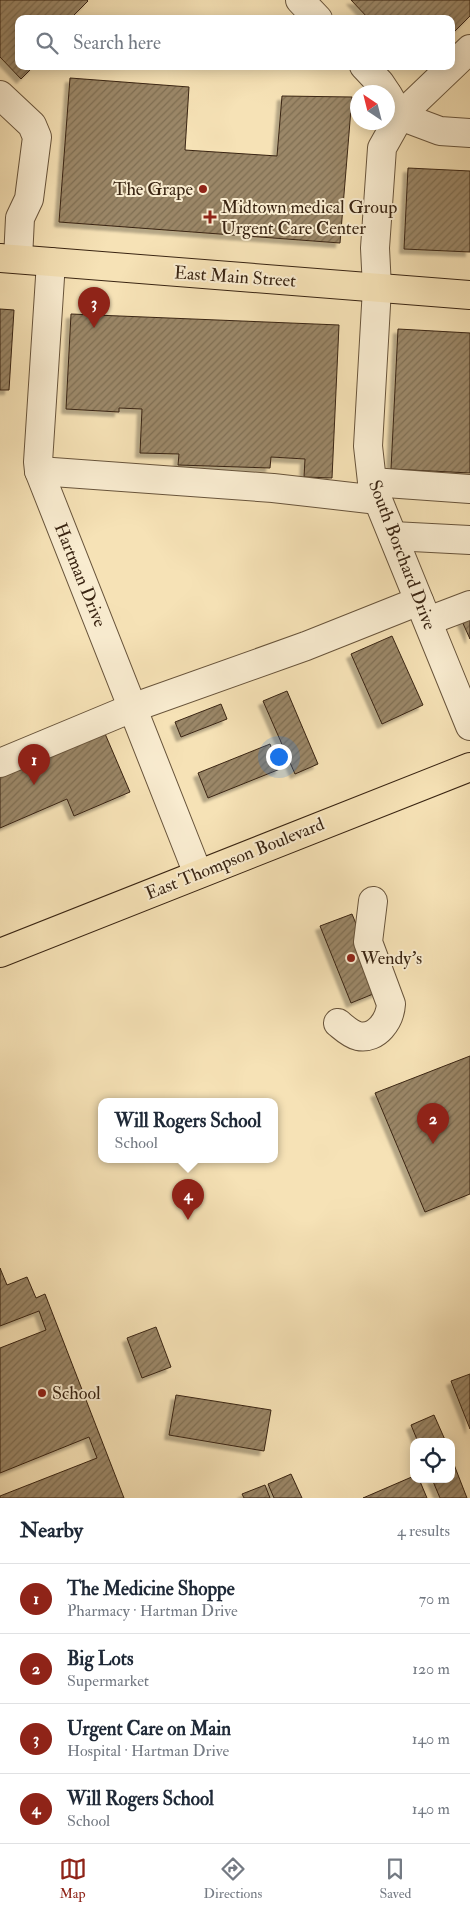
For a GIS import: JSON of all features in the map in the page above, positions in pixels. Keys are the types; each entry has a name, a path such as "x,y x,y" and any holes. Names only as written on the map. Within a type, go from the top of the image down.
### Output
{"main road":[{"name":"East Main Street","path":"9,259 470,295"},
{"name":"East Thompson Boulevard","path":"0,954 470,766"}],"street":[{"path":"300,0 314,15"},
{"name":"South Borchard Drive","path":"455,59 470,49"},
{"path":"368,70 381,85"},
{"name":"South Borchard Drive","path":"395,98 438,70"},
{"path":"1,99 32,125 37,137 29,199 20,218 9,259"},
{"path":"395,103 440,131 470,133"},
{"name":"South Borchard Drive","path":"385,130 382,148 375,248 377,288 368,446 375,491 470,726"},
{"name":"Hartman Drive","path":"51,262 38,462 39,471 198,874"},
{"path":"39,471 272,488 375,491 470,488"},
{"path":"393,536 470,540"},
{"path":"0,763 132,708 306,646 423,611 470,605"},
{"path":"338,1023 358,1036 369,1036 378,1031 390,1013 391,1004 368,942 373,901"}],"building":[{"path":"0,0 88,1 74,15 15,15 15,70 30,70 21,79 0,57"},
{"path":"351,0 470,0 470,16 455,31 455,15 365,15"},
{"name":"The Grape","path":"70,78 189,87 185,150 277,156 282,96 350,97 350,121 340,243 59,222"},
{"path":"408,168 470,171 470,252 404,249"},
{"path":"0,309 14,310 9,390 0,390"},
{"path":"71,314 339,325 332,478 304,477 305,459 271,457 270,468 178,465 179,454 140,453 142,409 119,408 119,412 66,409"},
{"path":"398,329 470,333 470,473 391,469"},
{"path":"470,615 470,639 461,619"},
{"path":"392,636 423,705 382,724 351,654"},
{"path":"287,691 318,764 295,774 263,701"},
{"path":"221,704 227,719 181,737 175,722"},
{"path":"103,729 130,792 74,816 67,799 0,828 0,774"},
{"path":"270,744 280,769 208,798 198,773"},
{"name":"Wendy's","path":"352,914 383,990 351,1003 320,926"},
{"path":"470,1056 470,1194 425,1212 375,1093"},
{"name":"School","path":"0,1268 7,1285 27,1277 36,1298 45,1294 124,1498 0,1498 0,1496 97,1458 89,1437 0,1473 0,1348 46,1330 39,1311 0,1326"},
{"path":"156,1327 171,1367 142,1378 127,1338"},
{"path":"470,1374 470,1429 451,1381"},
{"path":"176,1395 271,1410 264,1451 169,1435"},
{"path":"434,1415 444,1438 416,1438 411,1425"},
{"path":"455,1467 467,1498 440,1498 434,1483 455,1483"},
{"path":"291,1474 302,1498 274,1498 268,1484"},
{"path":"410,1478 410,1483 421,1483 427,1498 363,1498"},
{"path":"265,1485 270,1498 244,1498 242,1494"}],"place":[{"name":"The Grape","path":"203,189"},
{"name":"Midtown medical Group Urgent Care Center","path":"210,217"},
{"name":"Urgent Care on Main","path":"94,328"},
{"name":"The Medicine Shoppe","path":"34,785"},
{"name":"Wendy's","path":"351,958"},
{"name":"Big Lots","path":"433,1144"},
{"name":"Will Rogers School","path":"188,1220"},
{"name":"School","path":"42,1393"}]}
